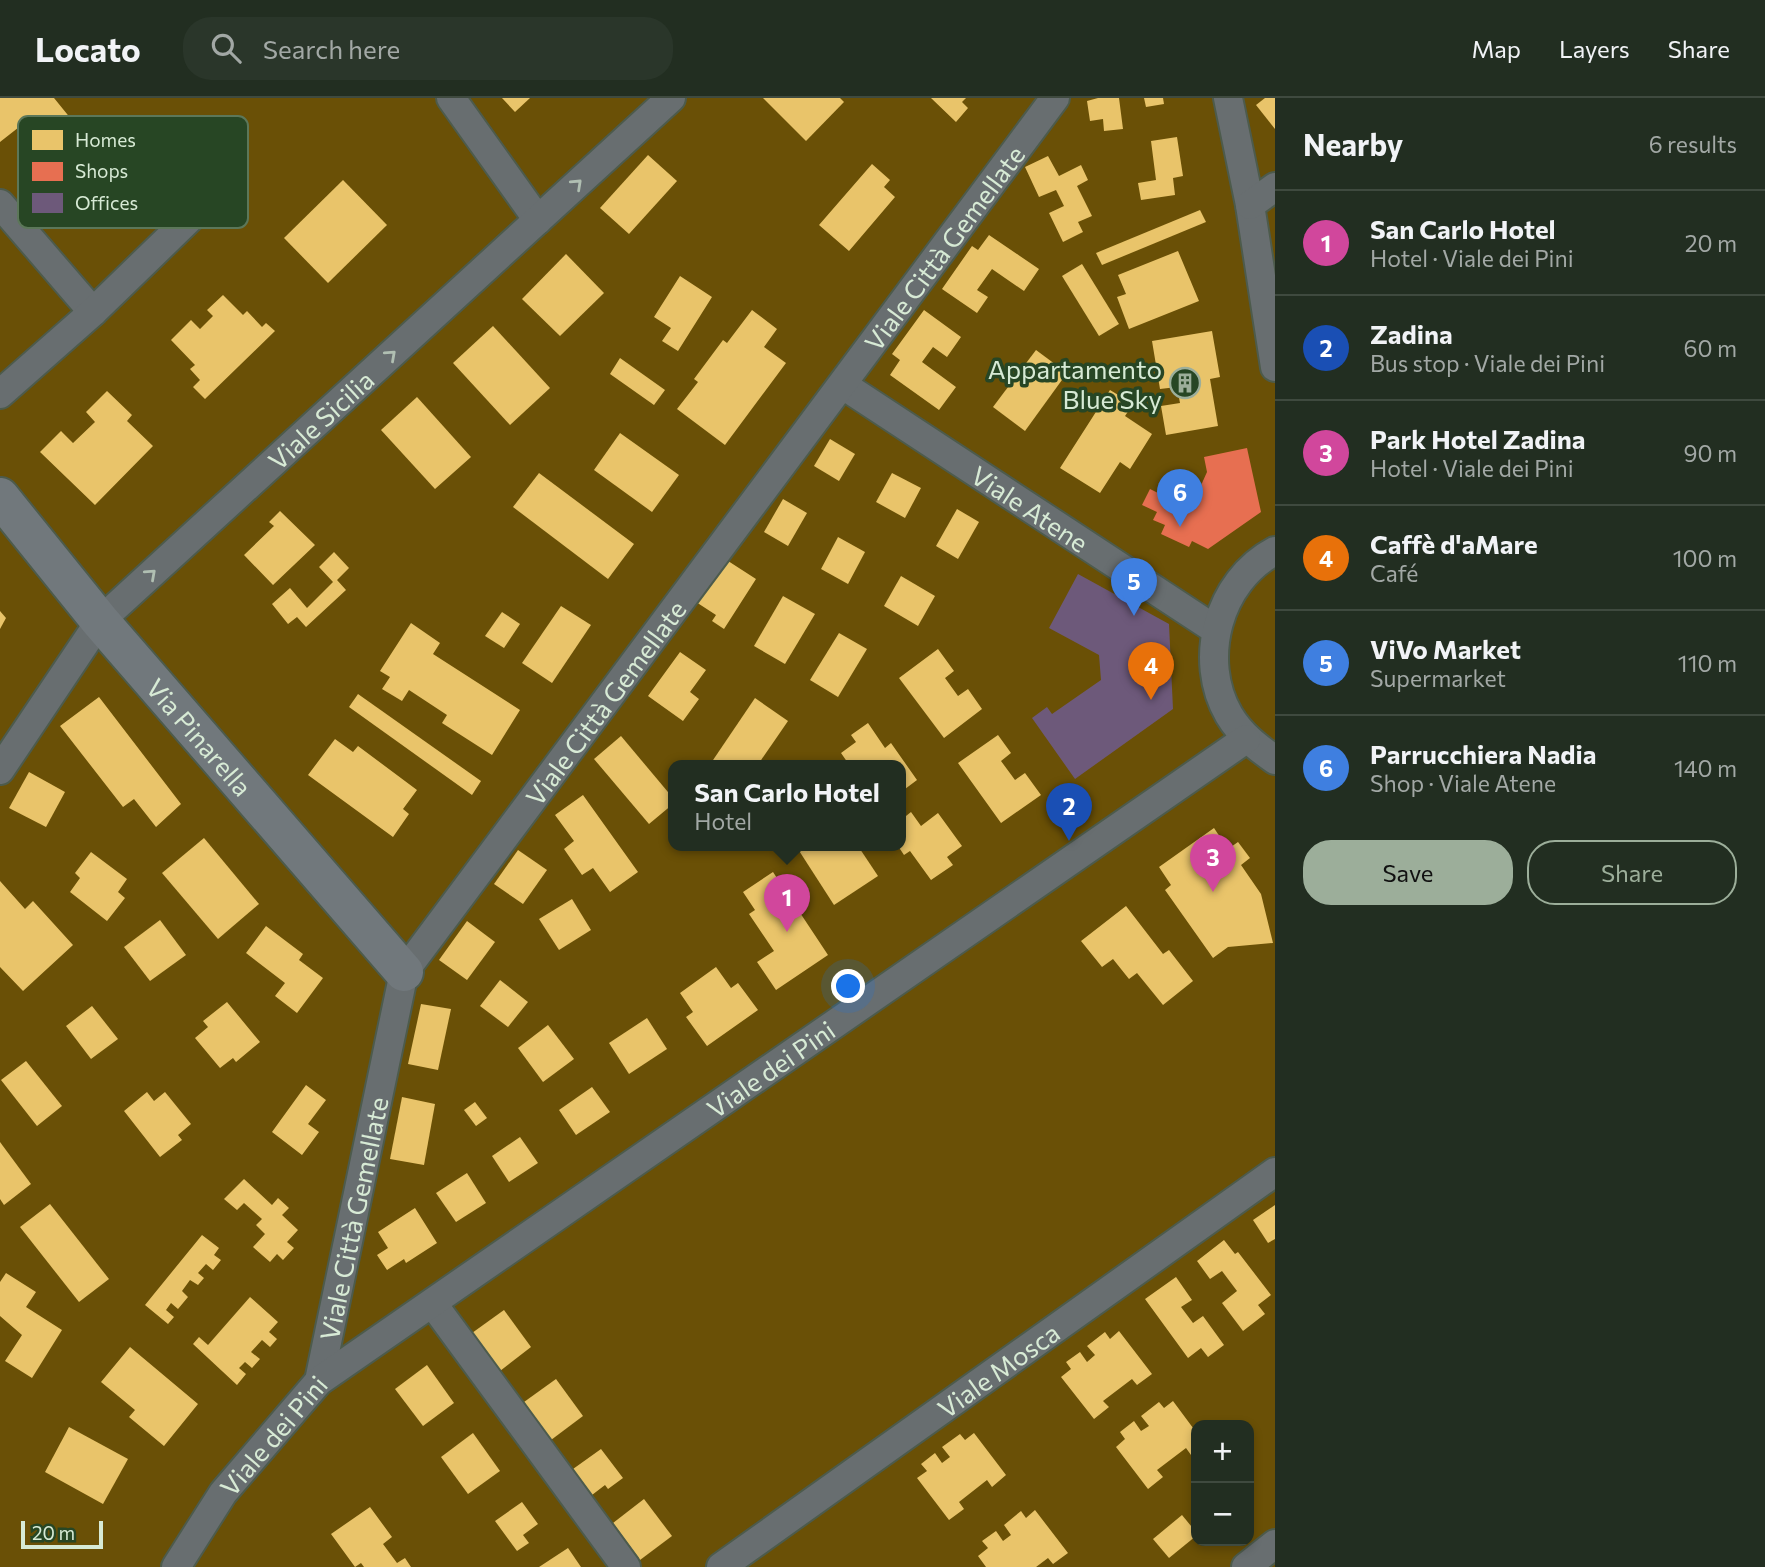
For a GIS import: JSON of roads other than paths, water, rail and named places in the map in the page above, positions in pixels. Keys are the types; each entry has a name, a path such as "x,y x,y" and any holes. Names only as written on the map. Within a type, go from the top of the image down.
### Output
{"street":[{"path":"451,98 538,220"},
{"name":"Viale Sicilia","path":"0,770 100,621 671,98"},
{"name":"Viale Città Gemellate","path":"319,1381 404,972 1055,98"},
{"path":"1228,98 1250,205 1275,367"},
{"path":"1250,205 1275,187"},
{"path":"0,204 18,225"},
{"path":"21,228 93,312"},
{"path":"0,394 93,312 180,228"},
{"name":"Viale Atene","path":"843,385 1216,630"},
{"name":"Via Pinarella","path":"0,497 100,621 404,972"},
{"path":"1275,551 1246,573 1227,599 1216,630 1213,659 1218,688 1229,715 1246,739 1275,760"},
{"name":"Viale dei Pini","path":"176,1567 223,1493 319,1381 1246,739"},
{"name":"Viale Mosca","path":"721,1567 1275,1172"},
{"path":"433,1304 626,1567"},
{"path":"1246,1567 1275,1544"}],"place":[{"name":"Appartamento Blue Sky","path":"1185,383"},
{"name":"Parrucchiera Nadia","path":"1180,527"},
{"name":"ViVo Market","path":"1134,616"},
{"name":"Caffè d'aMare","path":"1151,700"},
{"name":"Zadina","path":"1069,841"},
{"name":"Park Hotel Zadina","path":"1213,892"},
{"name":"San Carlo Hotel","path":"787,932"}]}
